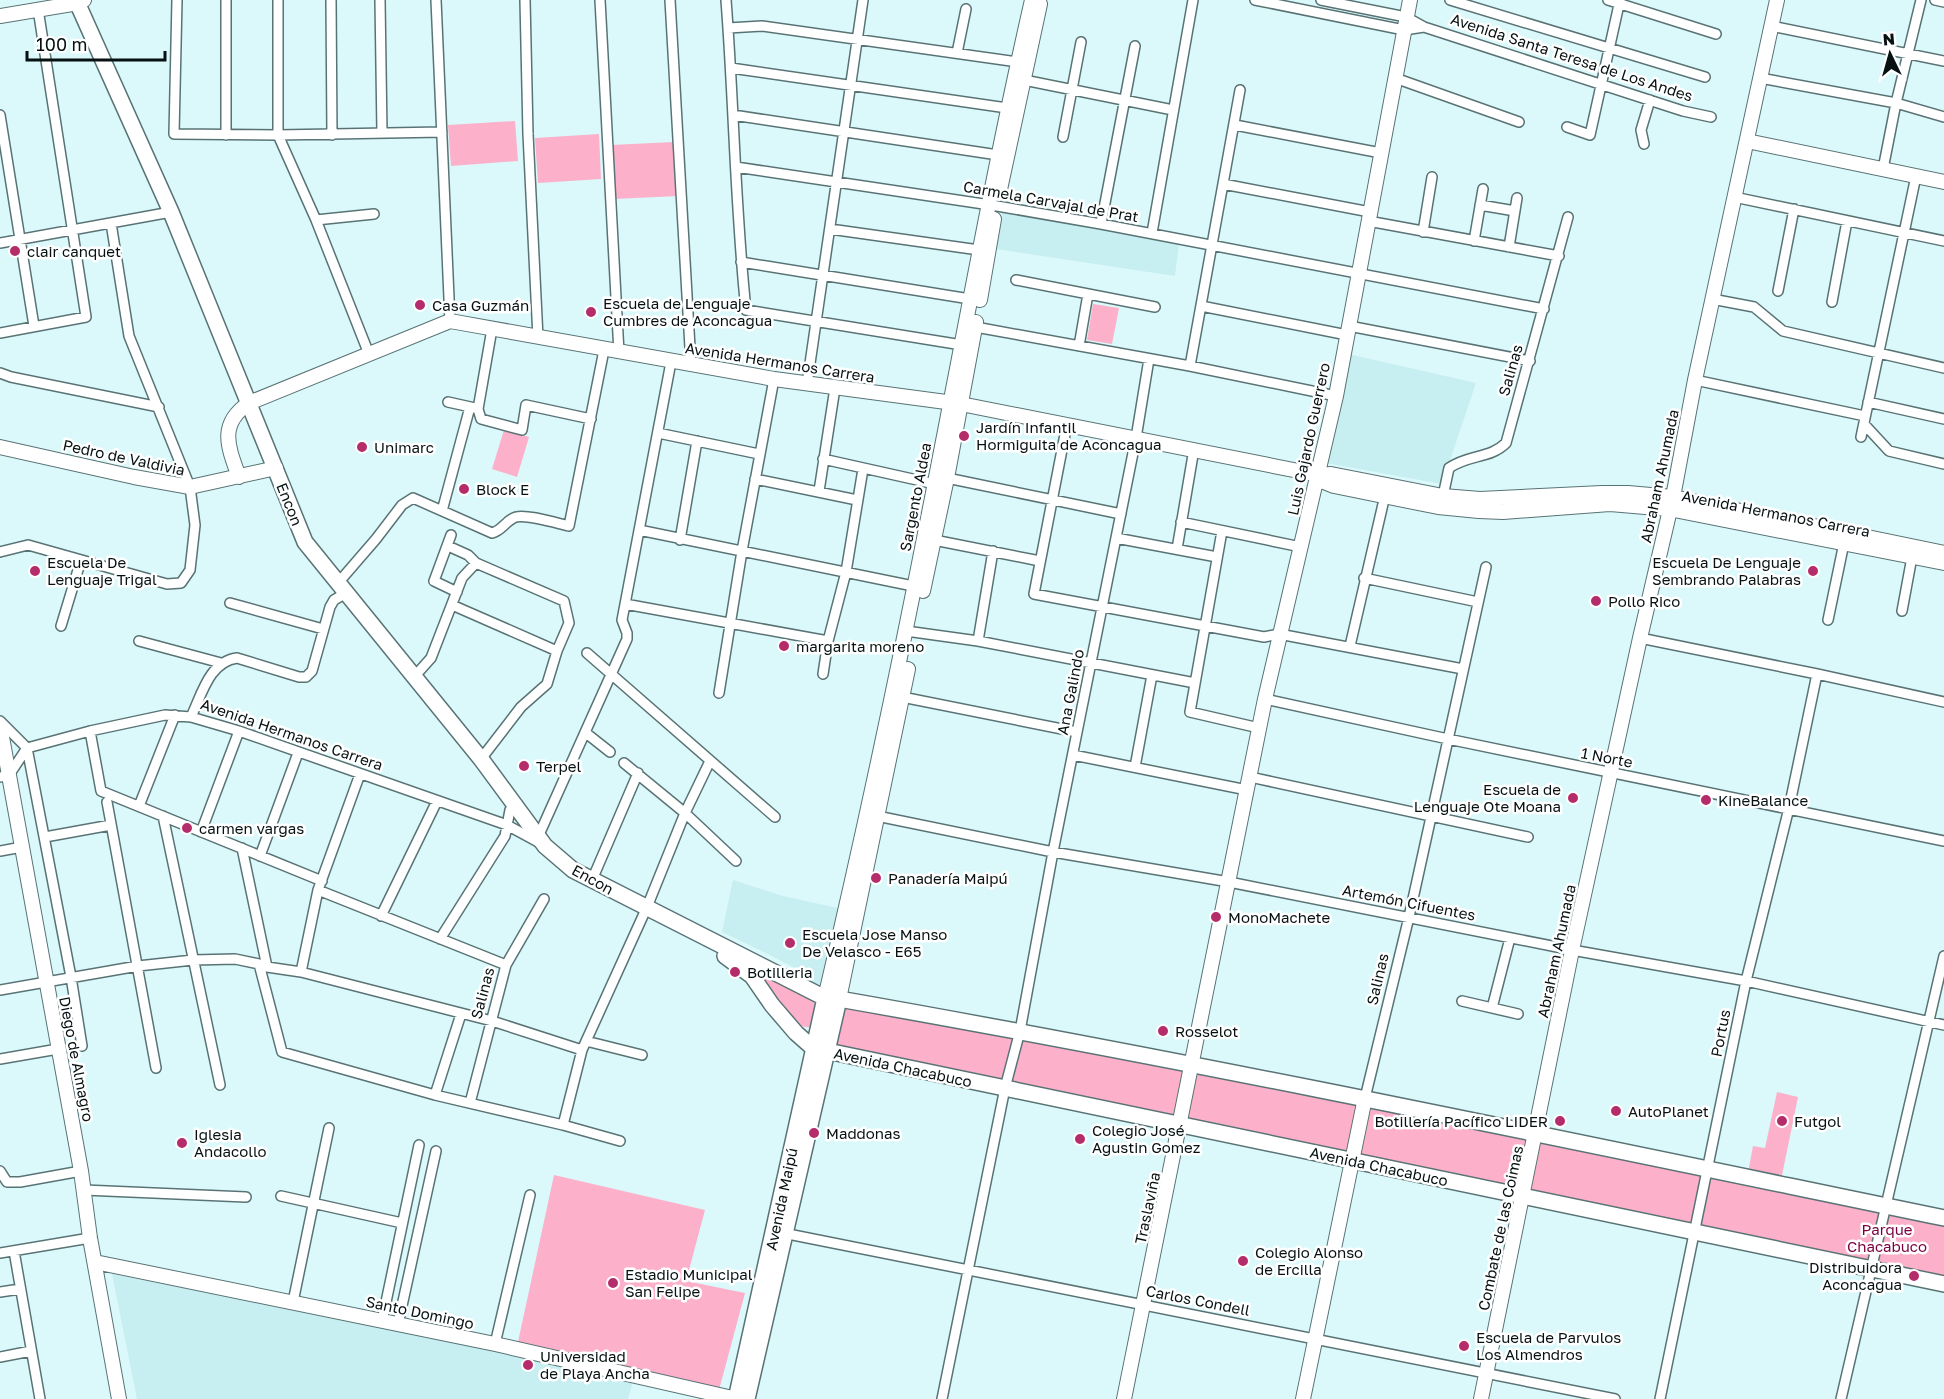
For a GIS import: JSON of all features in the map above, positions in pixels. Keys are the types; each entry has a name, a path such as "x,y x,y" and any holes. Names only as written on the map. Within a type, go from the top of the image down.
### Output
{"main road":[{"name":"Encon","path":"79,1 171,212 305,542 481,759 541,841 573,870 832,999"},
{"name":"Encon","path":"647,907 733,960 752,976 772,1005 796,1033 821,1049"},
{"path":"832,999 1020,1031 1365,1098 1944,1218"},
{"name":"Avenida Maipú","path":"747,1399 780,1232 832,999"},
{"name":"Avenida Chacabuco","path":"821,1049 1944,1284"},
{"name":"Avenida Maipú","path":"736,1399 780,1232"}],"street":[{"path":"177,0 174,134 332,135 442,132"},
{"path":"226,0 226,135"},
{"path":"278,0 278,135 369,354"},
{"path":"331,0 332,135"},
{"path":"380,0 382,133"},
{"path":"238,477 229,449 228,428 237,411 450,321 436,0"},
{"path":"525,0 528,134 538,338"},
{"path":"600,0 619,353"},
{"path":"670,0 691,365"},
{"path":"726,0 741,262 746,310 962,345"},
{"path":"807,384 863,0"},
{"name":"Sargento Aldea","path":"956,404 962,345 970,326 970,299 979,250 992,205 1007,108 1019,79 1018,62 1032,0"},
{"name":"Sargento Aldea","path":"832,999 911,631 956,404 992,205 1019,79 1041,0"},
{"path":"1152,233 1193,0"},
{"name":"Avenida Santa Teresa de Los Andes","path":"1255,0 1424,27 1683,111 1711,117"},
{"name":"Avenida Santa Teresa de Los Andes","path":"1322,0 1369,5 1405,23"},
{"name":"Luis Gajardo Guerrero","path":"1229,882 1279,633 1319,475 1336,396 1410,0"},
{"path":"1450,0 1705,77"},
{"path":"1608,0 1716,34"},
{"name":"Abraham Ahumada","path":"1536,1135 1572,950 1671,503 1712,299 1777,0"},
{"path":"1883,170 1896,103 1921,0"},
{"path":"1935,0 1944,2"},
{"path":"0,15 79,1"},
{"path":"1567,128 1590,135 1620,2"},
{"path":"0,333 86,317 38,9"},
{"path":"957,53 966,9"},
{"path":"728,28 762,26 1018,62"},
{"path":"1771,26 1944,61"},
{"path":"1063,137 1081,42"},
{"path":"1101,224 1135,46"},
{"path":"731,68 1007,108"},
{"path":"1395,78 1519,122"},
{"path":"1760,78 1896,103 1944,117"},
{"path":"1019,79 1173,110"},
{"path":"1190,366 1240,90"},
{"path":"1644,144 1641,130 1650,100"},
{"path":"0,115 34,326"},
{"path":"733,115 998,155"},
{"path":"1234,125 1381,153"},
{"path":"1746,141 1944,182"},
{"name":"Carmela Carvajal de Prat","path":"736,167 992,205 1101,224 1544,309"},
{"path":"1861,437 1916,176"},
{"path":"1423,232 1432,177"},
{"path":"1223,184 1369,217 1423,232 1559,256"},
{"path":"1474,241 1483,189"},
{"path":"1734,197 1944,241"},
{"path":"1509,247 1517,198"},
{"path":"1480,205 1515,211"},
{"path":"1778,291 1794,209"},
{"path":"0,243 171,212"},
{"path":"315,220 374,214"},
{"name":"Salinas","path":"1443,496 1449,468 1472,457 1498,451 1506,443 1568,217"},
{"path":"1832,302 1847,221"},
{"path":"0,552 28,545 167,584 181,583 190,570 195,525 190,487 129,336 111,223"},
{"path":"830,229 979,250"},
{"path":"741,262 970,299"},
{"path":"1016,280 1155,307"},
{"path":"1079,346 1088,294"},
{"path":"1712,299 1754,307 1783,331 1880,352 1944,369"},
{"path":"1201,306 1530,361"},
{"name":"Avenida Hermanos Carrera","path":"450,321 774,379 956,404 1319,475 1331,474 1443,496 1480,499 1628,493 1844,543 1944,563"},
{"path":"970,326 1190,366 1336,396"},
{"path":"442,511 474,408 492,329"},
{"path":"191,717 210,676 221,663 237,658 299,677 306,677 312,671 331,603 376,539 408,500 413,498 489,532 496,533 511,520 521,517 569,526 604,350"},
{"name":"Ana Galindo","path":"942,1399 1005,1088 1020,1031 1053,852 1136,438 1149,359"},
{"path":"541,841 610,674 627,639 622,620 671,362"},
{"path":"0,373 159,407"},
{"path":"719,693 742,551 774,379"},
{"path":"1695,380 1864,420 1889,451 1944,464"},
{"path":"819,491 835,388"},
{"path":"448,402 474,408 481,419 522,430 526,405 591,419"},
{"path":"1868,402 1944,419"},
{"path":"1067,424 1034,594 1264,637 1279,633 1463,669"},
{"path":"658,433 759,454"},
{"path":"680,540 697,441"},
{"name":"Pedro de Valdivia","path":"0,447 190,487 276,468"},
{"path":"1177,549 1194,449"},
{"path":"823,459 863,469 1053,498 1121,514"},
{"path":"823,674 828,641 846,572 863,469"},
{"name":"Avenida Hermanos Carrera","path":"1319,475 1324,482 1334,486 1455,509 1503,512 1610,504 1671,503 1944,553"},
{"path":"755,479 857,500"},
{"name":"Sargento Aldea","path":"919,587 934,540 941,481"},
{"path":"1350,646 1383,504"},
{"path":"1181,522 1301,547"},
{"path":"639,530 919,587"},
{"path":"1222,531 1190,712 1259,728"},
{"path":"451,535 434,581 457,592"},
{"path":"1116,538 1217,557"},
{"path":"934,540 1040,561"},
{"path":"1828,620 1844,543"},
{"path":"448,546 468,555 476,563 564,601 569,623 547,684 521,707 481,759"},
{"path":"978,641 993,551"},
{"path":"1902,611 1912,557"},
{"path":"61,626 81,560"},
{"path":"414,677 431,658 462,578 476,563"},
{"name":"Salinas","path":"1303,1399 1365,1098 1409,917 1486,567"},
{"path":"1364,578 1478,602"},
{"path":"230,603 323,629"},
{"path":"625,604 828,641"},
{"path":"452,605 557,651"},
{"path":"911,631 978,641 1195,683"},
{"path":"1640,638 1944,702"},
{"path":"139,640 221,663"},
{"path":"587,653 775,817"},
{"name":"Portus","path":"1660,1399 1746,981 1789,807 1817,674"},
{"path":"1135,767 1152,675"},
{"path":"897,696 1077,732"},
{"name":"1 Norte","path":"1265,699 1610,773 1789,807 1944,841"},
{"path":"139,806 175,715"},
{"name":"Avenida Hermanos Carrera","path":"27,748 90,731 165,716 191,717 239,731 507,825 541,841"},
{"path":"0,721 27,748 4,776"},
{"name":"Diego de Almagro","path":"0,726 4,776 22,847 81,1171 90,1238 119,1399"},
{"path":"90,731 101,791 260,856 381,916 506,965"},
{"path":"201,832 239,731"},
{"path":"586,733 610,752"},
{"name":"Diego de Almagro","path":"27,748 82,1046"},
{"path":"260,856 298,753"},
{"path":"1073,755 1248,784 1528,837"},
{"path":"563,1125 584,1046 710,760"},
{"path":"624,763 685,813 736,861"},
{"path":"592,880 638,773"},
{"path":"301,972 320,885 360,774"},
{"path":"381,916 437,801"},
{"path":"107,802 156,1068"},
{"path":"440,939 505,836 510,810 514,803"},
{"name":"Artemón Cifuentes","path":"873,815 1053,852 1229,882 1572,950 1746,981 1944,1025"},
{"path":"163,816 220,1085"},
{"path":"45,837 111,825"},
{"path":"0,851 22,847"},
{"path":"242,848 263,965 282,1052 435,1095 620,1141"},
{"name":"Traslaviña","path":"1124,1399 1229,882"},
{"name":"Salinas","path":"470,1103 506,965 543,899"},
{"path":"1492,1008 1510,938"},
{"path":"1841,1399 1944,956"},
{"path":"0,990 138,966 193,960 235,959 301,972 584,1046 642,1055"},
{"path":"1462,1001 1518,1014"},
{"name":"Salinas","path":"435,1095 461,1014"},
{"path":"0,1059 58,1049"},
{"path":"293,1302 329,1128"},
{"name":"Combate de las Coimas","path":"1481,1399 1536,1135"},
{"path":"382,1321 419,1145"},
{"path":"398,1324 436,1151"},
{"path":"0,1173 7,1182 20,1182 81,1171"},
{"path":"84,1190 246,1197"},
{"path":"495,1344 530,1195"},
{"path":"281,1196 402,1223"},
{"name":"Carlos Condell","path":"780,1232 1615,1399"},
{"path":"0,1253 90,1238"},
{"path":"14,1251 40,1399"},
{"name":"Santo Domingo","path":"95,1262 495,1344 736,1399"},
{"path":"0,1292 20,1289"},
{"path":"0,1357 32,1352"}],"shaded area":[{"path":"1002,212 1179,242 1175,276 996,249"},
{"path":"1348,354 1476,383 1442,484 1326,463"},
{"name":"Escuela Jose Manso De Velasco - E65","path":"733,880 783,896 842,909 822,985 807,981 808,975 722,932"},
{"path":"112,1274 495,1350 494,1354 496,1350 633,1381 628,1399 137,1399"}],"green space":[{"path":"515,121 518,161 451,166 448,125"},
{"path":"599,134 601,179 538,183 535,138"},
{"path":"674,142 678,196 614,199 611,145"},
{"path":"1093,304 1119,308 1112,344 1087,340"},
{"path":"504,430 529,437 517,477 492,469"},
{"path":"757,971 814,1002 817,1009 811,1027 802,1026 786,1016 772,998"},
{"name":"Parque Chacabuco","path":"844,1004 1192,1067 1440,1123 1944,1222 1944,1278 1182,1117 835,1050"},
{"name":"Futgol","path":"1777,1092 1798,1097 1781,1180 1748,1173 1753,1146 1765,1148"},
{"name":"Estadio Municipal San Felipe","path":"554,1175 705,1210 686,1281 745,1293 719,1390 518,1342"}],"place":[{"name":"clair canquet","path":"15,251"},
{"name":"Casa Guzmán","path":"420,305"},
{"name":"Escuela de Lenguaje Cumbres de Aconcagua","path":"591,312"},
{"name":"Jardín Infantil Hormiguita de Aconcagua","path":"964,436"},
{"name":"Unimarc","path":"362,447"},
{"name":"Block E","path":"464,489"},
{"name":"Escuela De Lenguaje Trigal","path":"35,571"},
{"name":"Escuela De Lenguaje Sembrando Palabras","path":"1813,571"},
{"name":"Pollo Rico","path":"1596,601"},
{"name":"margarita moreno","path":"784,646"},
{"name":"Terpel","path":"524,766"},
{"name":"Escuela de Lenguaje Ote Moana","path":"1573,798"},
{"name":"KineBalance","path":"1706,800"},
{"name":"carmen vargas","path":"187,828"},
{"name":"Panadería Maipú","path":"876,878"},
{"name":"MonoMachete","path":"1216,917"},
{"name":"Escuela Jose Manso De Velasco - E65","path":"790,943"},
{"name":"Botilleria","path":"735,972"},
{"name":"Rosselot","path":"1163,1031"},
{"name":"AutoPlanet","path":"1616,1111"},
{"name":"Botillería Pacífico LIDER","path":"1560,1121"},
{"name":"Futgol","path":"1782,1121"},
{"name":"Maddonas","path":"814,1133"},
{"name":"Colegio José Agustin Gomez","path":"1080,1139"},
{"name":"Iglesia Andacollo","path":"182,1143"},
{"name":"Colegio Alonso de Ercilla","path":"1243,1261"},
{"name":"Distribuidora Aconcagua","path":"1914,1276"},
{"name":"Estadio Municipal San Felipe","path":"613,1283"},
{"name":"Escuela de Parvulos Los Almendros","path":"1464,1346"},
{"name":"Universidad de Playa Ancha","path":"528,1365"}]}
